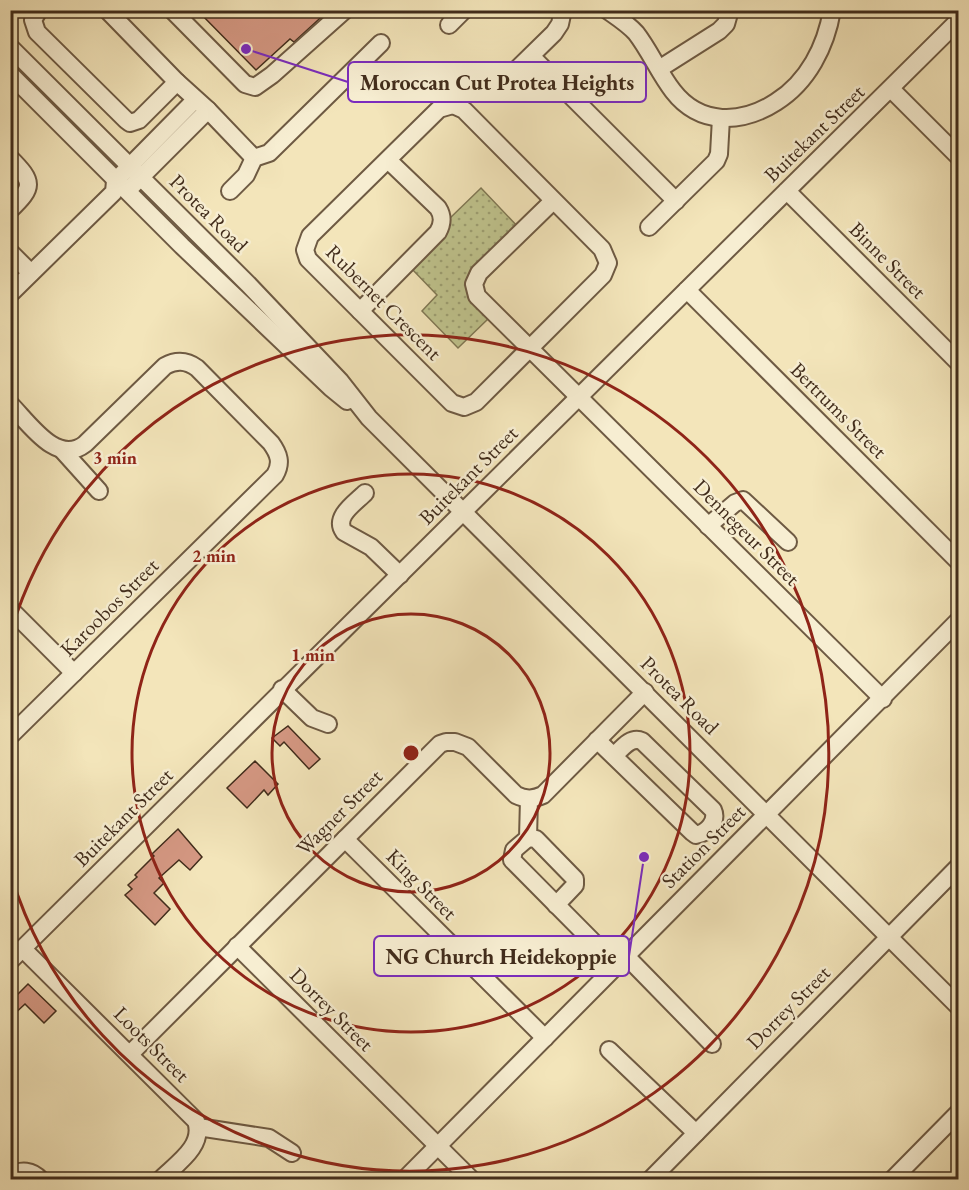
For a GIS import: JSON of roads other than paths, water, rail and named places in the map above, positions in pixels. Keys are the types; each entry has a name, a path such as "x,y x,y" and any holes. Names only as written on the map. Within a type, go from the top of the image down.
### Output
{"street":[{"path":"39,10 33,20 37,32 130,123 139,120 177,82"},
{"path":"107,10 254,158"},
{"path":"172,10 245,84 255,87 272,75 345,10"},
{"path":"449,26 464,10"},
{"path":"505,81 558,27 563,10"},
{"path":"607,10 636,34 675,93 689,106 703,113 733,119 747,116 775,102 804,76 818,55 828,32 832,10"},
{"path":"659,69 719,31 726,24 730,10"},
{"name":"Buitekant Street","path":"10,961 958,21"},
{"path":"230,191 246,175 254,158 269,153 381,43"},
{"name":"Protea Road","path":"10,47 248,284 340,381 369,418"},
{"path":"531,56 676,201"},
{"name":"Protea Road","path":"10,74 118,188 331,388 369,418 958,1006"},
{"path":"891,89 958,156"},
{"name":"Rubernet Crescent","path":"448,105 457,105 606,255 607,269 476,402 470,405 459,407 452,403 308,259 305,245 310,236 387,160 439,109 448,105"},
{"path":"10,294 118,188 206,109"},
{"path":"649,227 716,161 719,154 721,118"},
{"path":"10,158 26,173 29,181 27,193 10,210"},
{"path":"360,311 438,232 442,223 438,208 387,160"},
{"name":"Binne Street","path":"787,191 958,362"},
{"name":"Dennegeur Street","path":"553,201 479,273 474,284 477,296 883,699"},
{"path":"10,252 31,273"},
{"name":"Bertrums Street","path":"687,290 958,561"},
{"name":"Karoobos Street","path":"10,736 275,475 280,460 271,443 196,368 190,363 180,361 165,366 80,447 63,451"},
{"path":"10,404 52,446 63,451 99,491"},
{"path":"365,493 343,515 341,528 371,547 400,575"},
{"path":"708,526 735,503 743,500 788,542"},
{"path":"10,609 74,674"},
{"name":"Station Street","path":"404,1179 958,621"},
{"path":"282,689 312,718 328,724"},
{"path":"528,838 529,799 543,795 645,692"},
{"path":"597,740 696,835 704,832 714,821 713,810 642,741 638,739 631,741 614,756"},
{"name":"Wagner Street","path":"130,1054 434,749 446,742 455,742 468,747 516,795 529,799"},
{"path":"556,904 575,885 575,879 536,839 528,838 514,850 512,860 556,904 712,1044"},
{"name":"King Street","path":"345,839 545,1038"},
{"name":"Dorrey Street","path":"650,1179 958,867"},
{"name":"Dorrey Street","path":"237,946 472,1179"},
{"name":"Loots Street","path":"23,949 192,1116 198,1126"},
{"path":"609,1050 696,1133"},
{"path":"892,1179 958,1113"},
{"path":"160,1179 192,1149 197,1140 198,1126 269,1138 292,1153"},
{"path":"10,1176 19,1172 28,1172 41,1179"}],"place":[{"name":"Moroccan Cut Protea Heights","path":"246,49"},
{"name":"NG Church Heidekoppie","path":"644,857"}]}
